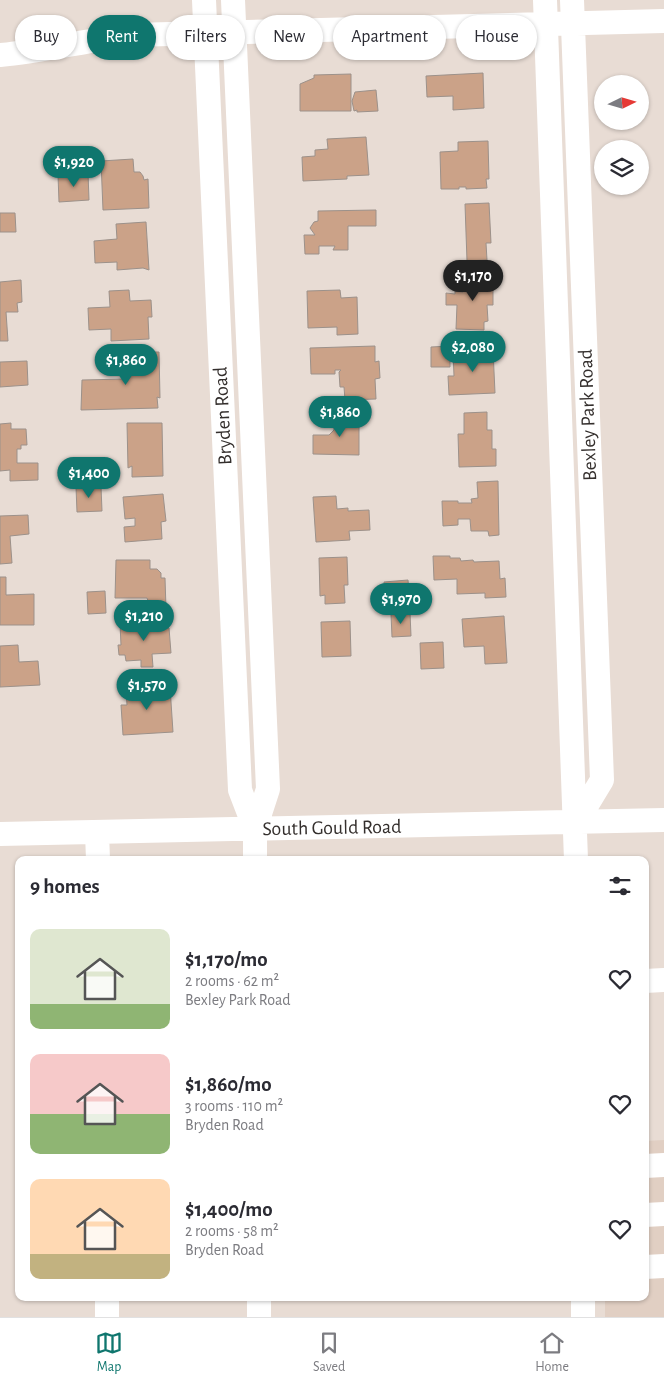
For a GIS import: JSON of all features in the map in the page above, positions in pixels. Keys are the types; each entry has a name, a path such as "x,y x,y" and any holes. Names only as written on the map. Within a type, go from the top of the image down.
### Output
{"street":[{"name":"Bryden Road","path":"204,0 205,15"},
{"name":"Bryden Road","path":"232,0 233,15"},
{"name":"Bexley Park Road","path":"545,0 576,856"},
{"path":"245,32 546,24 573,11 664,21"},
{"name":"Bexley Park Road","path":"573,11 602,780 576,823"},
{"path":"0,55 24,53 100,38 166,34"},
{"name":"Bryden Road","path":"207,60 240,790 254,829 255,856"},
{"name":"Bryden Road","path":"235,60 268,789 254,829"},
{"path":"554,241 582,240"},
{"path":"216,248 244,247"},
{"path":"561,425 588,424"},
{"path":"224,432 252,431"},
{"path":"568,609 596,608"},
{"path":"232,616 261,614"},
{"name":"South Gould Road","path":"0,834 664,820"},
{"path":"97,832 98,856"},
{"path":"649,981 664,980"},
{"path":"649,1166 664,1165"},
{"path":"649,1215 664,1214"},
{"path":"649,1267 664,1266"},
{"path":"107,1301 108,1317"},
{"path":"258,1301 259,1317"},
{"path":"583,1301 583,1317"}],"shaded area":[{"path":"664,1140 664,1317 605,1317 605,1301 649,1301 649,1141"}],"building":[{"path":"483,73 484,108 453,110 453,96 427,97 426,76"},
{"path":"351,74 351,111 300,111 300,84 314,78 314,75"},
{"path":"376,90 378,111 354,111 352,101 355,92"},
{"path":"366,137 369,175 347,176 347,179 303,181 302,157 315,156 315,150 328,149 327,139"},
{"path":"488,141 489,179 486,179 487,188 466,189 466,187 459,187 459,189 441,189 440,152 458,151 458,142"},
{"path":"133,159 134,172 140,172 144,180 148,179 149,208 103,210 101,161"},
{"path":"88,173 89,200 59,202 58,175"},
{"path":"489,203 491,243 486,243 487,260 467,261 465,204"},
{"path":"376,210 376,226 348,226 348,250 333,250 335,246 319,246 319,254 305,254 304,235 315,235 310,228 314,222 318,221 318,211"},
{"path":"0,213 15,213 16,232 0,232"},
{"path":"146,222 149,270 143,268 117,270 117,262 95,263 94,241 117,239 116,224"},
{"path":"493,273 493,305 487,305 488,321 484,322 484,330 456,329 457,305 446,305 446,293 455,294 455,291 463,292 467,288 467,274"},
{"path":"21,280 22,302 17,303 18,312 6,312 8,341 0,341 0,282"},
{"path":"129,290 130,301 151,300 152,317 148,317 149,339 111,341 111,329 89,330 88,308 110,307 109,291"},
{"path":"340,290 341,298 357,297 358,334 337,335 337,327 308,328 307,291"},
{"path":"375,346 375,362 379,361 380,378 375,379 376,399 345,400 344,387 340,387 339,372 341,370 335,370 335,374 311,374 310,348"},
{"path":"450,346 450,367 431,367 431,347"},
{"path":"493,350 495,393 449,395 448,376 454,376 453,351"},
{"path":"125,352 159,352 160,398 157,397 158,408 81,410 82,380 125,379"},
{"path":"27,361 28,385 0,387 0,362"},
{"path":"487,412 487,430 492,430 492,449 496,449 496,466 459,467 458,434 464,434 464,413"},
{"path":"334,416 359,417 359,455 313,454 313,435 329,435 334,430"},
{"path":"11,423 11,429 26,429 27,445 21,445 21,449 17,449 17,463 38,463 38,480 10,481 10,470 0,471 0,424"},
{"path":"127,423 162,423 163,476 132,477 132,466 128,468"},
{"path":"498,481 499,535 489,536 488,531 471,531 470,519 458,519 458,525 443,526 442,501 472,503 471,499 478,498 477,482"},
{"path":"76,487 101,487 102,511 77,512"},
{"path":"163,494 166,521 161,522 162,539 125,542 124,527 135,526 135,518 125,519 123,497"},
{"path":"336,496 337,509 348,508 348,511 369,510 370,530 349,531 350,540 316,542 313,497"},
{"path":"28,515 29,534 10,536 12,563 0,564 0,516"},
{"path":"433,556 450,556 450,558 460,558 461,561 473,560 474,562 499,561 500,579 505,578 506,597 485,598 485,593 457,594 457,579 434,580"},
{"path":"347,557 348,585 344,585 345,603 325,604 325,595 320,596 319,558"},
{"path":"116,560 150,560 150,569 157,569 161,573 161,578 165,578 166,609 151,609 147,598 115,598"},
{"path":"0,577 6,577 6,595 34,594 34,625 0,625"},
{"path":"408,580 410,605 386,607 384,582"},
{"path":"105,591 106,613 88,614 87,592"},
{"path":"410,613 411,636 392,637 391,614"},
{"path":"504,616 507,663 485,664 484,646 464,647 462,619"},
{"path":"161,621 161,628 169,628 171,653 152,654 153,667 141,667 141,660 126,661 125,655 119,655 118,645 121,645 120,624"},
{"path":"350,621 351,656 322,657 321,622"},
{"path":"443,642 444,668 421,669 420,643"},
{"path":"18,645 19,662 38,661 40,685 0,687 0,646"},
{"path":"170,687 173,732 123,735 121,705 127,705 126,689"}]}
